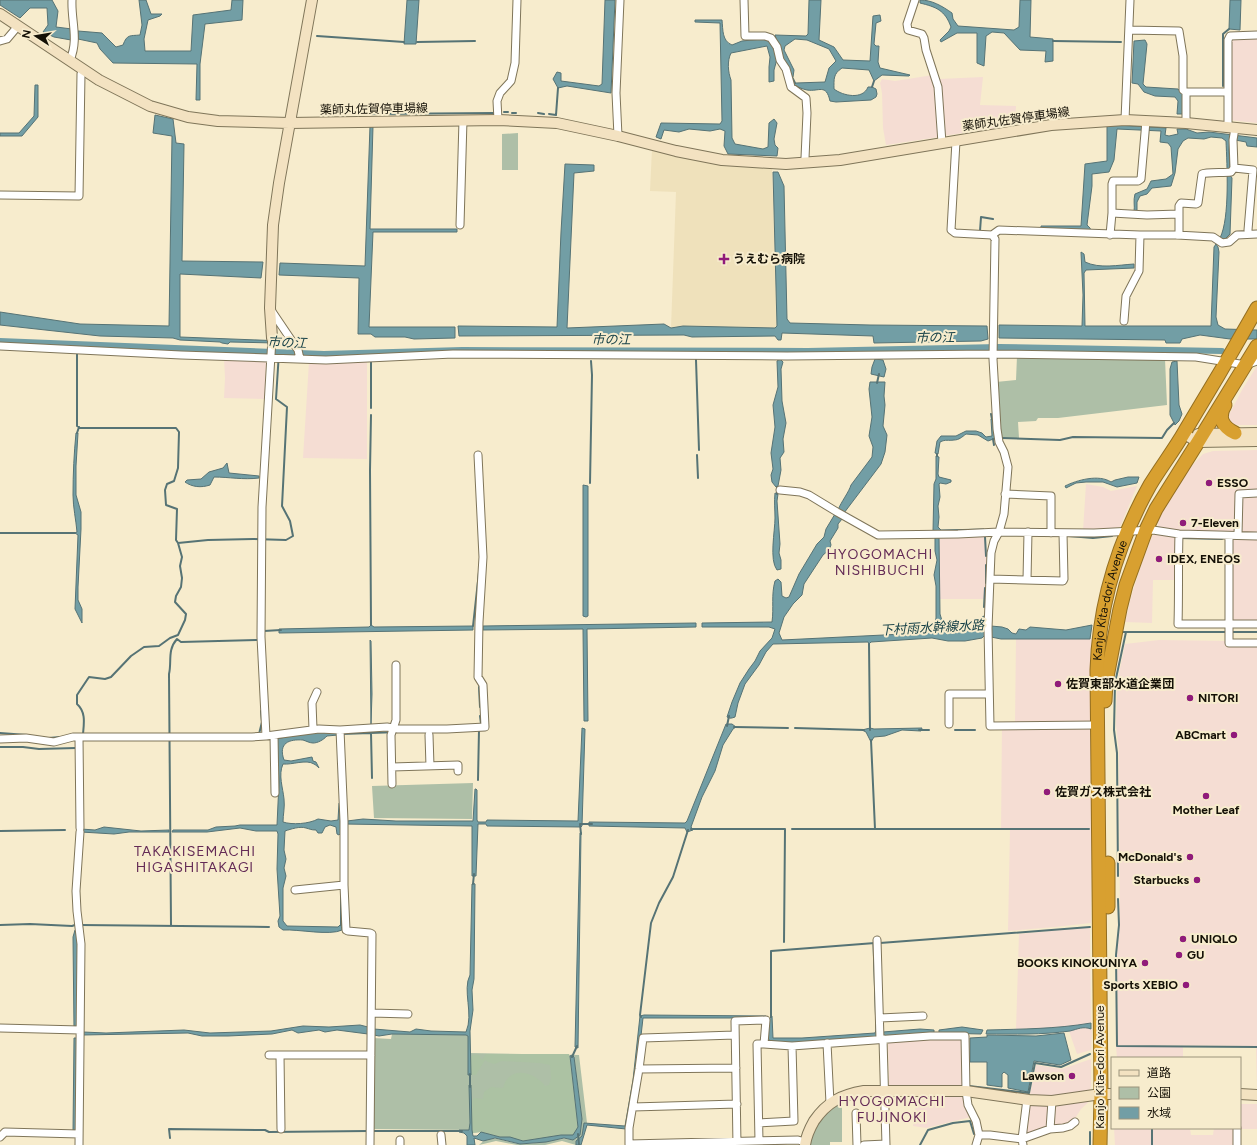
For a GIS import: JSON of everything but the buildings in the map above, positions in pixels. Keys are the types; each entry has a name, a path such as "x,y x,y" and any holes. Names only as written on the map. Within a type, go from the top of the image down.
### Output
{"highway":[{"name":"Kanjo Kita-dori Avenue","path":"1108,1145 1096,725 1098,646 1100,627 1110,579 1127,532 1150,485 1184,434 1257,308"},
{"name":"Kanjo Kita-dori Avenue","path":"1100,1145 1107,1094 1106,953 1108,887 1105,729 1106,682 1120,609 1126,585 1146,530 1156,509 1251,363 1257,346"},
{"path":"1235,433 1227,429 1222,422 1221,416 1223,409 1251,363"}],"main road":[{"path":"272,343 270,308 273,225 289,123 312,0"},
{"name":"薬師丸佐賀停車場線","path":"0,14 99,80 150,106 188,118 218,121 289,123 498,120 557,123 618,136 676,151 722,160 776,163 806,163 840,160 1051,125 1125,120 1146,123 1186,123 1233,132 1257,130"},
{"path":"1201,438 1235,433 1257,433"},
{"path":"1184,434 1201,438 1257,441"},
{"path":"805,1144 811,1127 820,1113 830,1103 850,1094 864,1091 966,1091 1027,1099 1052,1100 1107,1094"},
{"path":"1241,1094 1257,1095"}],"street":[{"path":"70,60 75,35 72,0"},
{"path":"498,120 497,101 500,94 512,81 515,63 517,0"},
{"path":"618,136 616,94 620,0"},
{"path":"744,0 745,36 765,36 771,38 776,44 780,60 786,68 791,87 806,98 806,163"},
{"path":"916,0 907,24 908,30 922,34 924,38 926,50 938,87 942,143"},
{"path":"1125,120 1130,0"},
{"path":"0,41 7,40 18,26"},
{"path":"1129,30 1180,31 1183,56 1183,90 1186,92 1186,123"},
{"path":"1230,171 1233,132 1227,92 1228,40 1230,36 1257,35"},
{"path":"0,195 79,196 81,74 83,70"},
{"path":"1186,92 1227,92"},
{"path":"460,225 463,120"},
{"path":"1110,235 1112,184 1113,182 1138,181 1141,179 1146,123"},
{"path":"956,141 954,146 951,230 955,233 992,235 999,230 1140,236 1177,235 1213,237 1222,243 1229,242 1237,235 1257,234"},
{"path":"1177,235 1179,233 1179,206 1181,204 1196,204 1199,201 1200,176 1204,172 1255,171 1248,230"},
{"path":"1112,213 1147,215 1179,214"},
{"path":"992,235 995,239 992,354 997,429 999,442 1004,452 1008,467 1004,514 991,553 988,628 990,726 1096,725"},
{"path":"1124,321 1126,296 1139,271 1140,236"},
{"path":"270,308 298,350 300,359"},
{"path":"272,343 276,358 264,476 261,637 274,793"},
{"path":"0,346 181,356 326,360 453,354 787,356 992,354 1196,357 1251,363"},
{"path":"0,739 26,738 54,742 73,737 252,737 270,736 313,729 392,731 485,727 483,685 478,677 479,622 483,557 478,455"},
{"path":"780,490 809,494 840,514 878,535 999,532 1028,535 1051,533 1063,535 1153,530 1179,536 1229,538 1238,535 1257,536"},
{"path":"1005,494 1051,496 1051,533"},
{"path":"1238,535 1239,494 1257,494"},
{"path":"1028,535 1028,580"},
{"path":"990,579 1063,581 1063,535"},
{"path":"1179,536 1178,624 1257,624"},
{"path":"1229,538 1229,643 1257,643"},
{"path":"392,784 392,731 396,720 396,665"},
{"path":"313,729 312,703 317,692"},
{"path":"949,724 949,694 989,694"},
{"path":"340,730 344,824 342,885 346,930 372,934 370,1145"},
{"path":"429,735 430,766"},
{"path":"79,738 80,830 76,891 81,944 80,1033 76,1133 79,1145"},
{"path":"392,767 458,765 458,771"},
{"path":"295,890 342,885"},
{"path":"864,1145 886,1145 877,940"},
{"path":"372,1013 408,1014"},
{"path":"880,1018 923,1016"},
{"path":"736,1142 732,1035 734,1021 766,1020 764,1044"},
{"path":"0,1028 80,1033"},
{"path":"732,1035 643,1038 640,1069 629,1128 629,1144 759,1141 771,1143 798,1140 805,1144"},
{"path":"759,1141 757,1044 792,1046 881,1037 965,1036 966,1091 968,1105 976,1121 979,1135 976,1145"},
{"path":"828,1043 830,1103"},
{"path":"759,1123 794,1121 792,1046"},
{"path":"280,1054 281,1129"},
{"path":"269,1055 371,1055"},
{"path":"640,1069 733,1068"},
{"path":"1023,1142 1027,1099"},
{"path":"1050,1129 1052,1100"},
{"path":"633,1107 734,1104"},
{"path":"856,1113 857,1145"},
{"path":"979,1135 990,1135 1023,1142 1050,1129 1063,1128 1070,1126 1075,1122"},
{"path":"1237,1129 1237,1145"},
{"path":"0,1137 5,1132 76,1133"},
{"path":"442,1135 442,1145"}],"shaded area":[{"path":"1230,38 1257,38 1257,123 1229,120"},
{"path":"933,75 936,87 939,137 886,145 883,128 882,93 880,83 882,79 895,81"},
{"path":"983,77 980,105 1016,106 1015,125 943,136 939,79"},
{"name":"うえむら病院","path":"652,149 772,168 777,326 775,328 683,326 671,328 676,192 650,191"},
{"path":"224,358 266,360 265,399 224,398"},
{"path":"367,361 367,459 303,458 309,362"},
{"path":"1257,366 1257,425 1233,424 1229,415"},
{"path":"1257,450 1257,491 1235,492 1235,532 1193,532 1159,528 1157,522 1184,474 1203,454 1213,451"},
{"path":"1086,484 1103,487 1111,491 1137,486 1120,527 1095,531 1083,531"},
{"path":"1244,496 1257,496 1257,533 1241,531 1241,499"},
{"path":"1154,534 1176,537 1175,580 1153,580 1152,623 1125,622 1141,565"},
{"path":"986,535 987,567 985,599 940,599 939,536"},
{"path":"1232,538 1257,538 1257,622 1231,622"},
{"path":"1016,639 1092,639 1091,923 1008,931 1010,830 1001,830 1002,724 1015,723"},
{"path":"1159,640 1225,641 1226,645 1257,646 1257,1088 1256,1046 1118,1045 1117,955 1120,925 1119,751 1116,725 1117,683 1125,644"},
{"path":"1090,927 1091,1023 1070,1027 1016,1029 1019,934"},
{"path":"1086,1027 1092,1029 1091,1050 1077,1054 1069,1031"},
{"path":"963,1038 963,1086 889,1087 888,1041"},
{"path":"1116,1046 1183,1047 1183,1057 1117,1057"},
{"path":"1091,1059 1091,1086 1089,1091 1063,1095 1030,1094 1036,1065 1062,1069"},
{"path":"917,1095 965,1095 971,1117 926,1128 913,1126"},
{"path":"1091,1100 1081,1109 1074,1120 1069,1124 1024,1134 1029,1103"},
{"path":"1241,1104 1257,1104 1257,1129 1241,1129"},
{"path":"1114,1129 1190,1129 1191,1135 1213,1135 1214,1129 1234,1129 1234,1145 1115,1145"}],"green space":[{"path":"518,133 518,170 502,170 502,134"},
{"path":"1017,356 1165,359 1167,405 1058,418 1038,418 1036,421 1018,422 1019,438 1002,438 999,430 996,382 1016,380"},
{"path":"473,783 472,819 374,818 372,786"},
{"path":"392,1034 466,1035 468,1036 468,1053 579,1055 587,1123 584,1123 582,1136 576,1141 576,1145 562,1141 545,1145 517,1145 496,1141 479,1145 488,1139 499,1139 520,1144 527,1144 560,1139 573,1140 580,1135 582,1119 574,1057 572,1055 570,1056 578,1127 561,1135 523,1141 481,1132 472,1133 472,1130 372,1129 373,1038 391,1039"},
{"path":"486,1054 569,1054 578,1127 573,1136 561,1135 523,1141 481,1132 472,1133 472,1101 474,1098 483,1099 484,1092 491,1087 503,1088 510,1076 515,1073 534,1076 545,1086 549,1085 551,1078 550,1065 502,1061 494,1064 485,1060 476,1075 471,1075 471,1057 473,1055 479,1055 482,1060"},
{"path":"842,1101 842,1142 830,1142 830,1145 810,1145 817,1125"}],"water":[{"path":"0,0 52,0 58,11 56,27 72,29 71,40 54,37 43,32 48,25 47,8 30,8 20,18 0,5"},
{"path":"139,0 146,0 151,14 162,14 148,20 144,39 145,51 191,51 193,15 231,10 232,0 243,0 242,20 205,24 200,64 200,100 196,100 197,64 113,63 100,49 97,43 78,39 78,31 102,33 116,47 123,45 129,36 140,35 142,25"},
{"path":"407,0 419,0 416,44 404,44"},
{"path":"605,0 615,0 611,93 567,86 558,88 553,79 557,72 561,73 561,81 599,86 602,84"},
{"path":"809,0 821,0 819,40 834,47 843,60 870,61 873,16 880,15 881,21 876,23 874,44 879,46 878,62 880,68 910,75 882,75 874,81 869,70 842,68 837,72 834,80 834,89 852,96 862,94 868,87 872,87 876,89 877,94 876,97 871,100 830,101 824,90 807,90 793,85 796,83 825,82 829,68 836,61 829,49 807,40 795,39 785,46 784,50 794,70 793,77 790,78 775,35 806,36 808,34"},
{"path":"920,0 937,4 952,13 953,19 958,26 1014,30 1019,27 1020,0 1031,0 1030,37 1053,39 1053,61 1045,62 1046,51 1020,50 1004,33 992,32 986,36 984,66 977,63 977,33 957,33 941,42 940,40 951,27 949,21 939,10 920,3"},
{"path":"1230,0 1241,0 1240,30 1229,29"},
{"path":"695,20 722,20 726,41 732,45 742,41 762,39 769,41 774,45 777,59 774,70 774,81 769,82 770,57 767,46 731,53 728,66 731,80 732,138 735,144 763,149 768,147 769,123 774,119 777,123 774,139 775,145 778,148 777,156 728,154 724,146 725,131 720,129 710,131 689,129 679,132 664,130 661,139 656,137 661,123 720,124 722,121 720,23 695,22"},
{"path":"1145,40 1147,44 1143,84 1146,87 1178,89 1183,95 1183,114 1177,114 1178,101 1175,97 1155,96 1144,92 1138,84 1132,83 1134,41"},
{"path":"35,85 38,85 38,117 22,136 0,136 0,133 19,133 34,116"},
{"path":"155,115 173,119 176,143 184,144 182,261 263,262 261,278 180,274 180,337 286,342 283,345 278,345 276,343 230,342 228,344 220,342 180,340 173,338 100,336 0,325 0,312 80,324 169,326 172,136 153,133"},
{"path":"1117,125 1166,128 1165,135 1169,136 1178,134 1177,129 1186,129 1197,133 1209,132 1257,138 1257,147 1247,146 1246,142 1230,139 1230,175 1232,178 1230,234 1224,240 1220,238 1227,205 1227,177 1226,141 1222,138 1188,138 1183,141 1178,149 1175,173 1171,186 1152,188 1147,194 1140,196 1137,202 1137,210 1134,212 1135,194 1147,189 1151,181 1166,179 1173,174 1171,147 1168,143 1160,142 1161,131 1117,129 1114,160 1109,172 1092,174 1087,225 1091,231 1041,229 1041,226 1081,226 1085,164 1107,161 1107,126"},
{"path":"370,126 373,126 370,229 457,229 457,232 373,232 369,327 455,327 455,338 414,339 405,337 375,337 371,334 358,334 359,278 279,275 280,263 365,266"},
{"path":"565,164 594,165 594,171 574,173 567,328 664,324 671,328 683,326 775,328 777,326 773,172 778,172 784,186 787,319 790,323 987,326 988,339 981,341 874,343 873,336 782,333 781,340 778,340 775,336 459,336 458,326 557,327"},
{"path":"1216,244 1219,252 1216,317 1218,325 1225,329 1257,330 1257,339 1230,339 1200,335 1182,339 1180,343 1166,343 1165,340 999,338 999,325 1082,326 1083,295 1081,252 1084,254 1085,262 1091,264 1109,266 1134,264 1134,268 1086,270 1084,273 1085,326 1211,326 1214,247"},
{"path":"780,359 783,362 781,369 782,401 786,423 783,439 784,452 780,458 781,470 778,486 776,487 772,482 771,475 773,469 771,453 775,427 773,405 778,387 777,361"},
{"path":"875,359 883,360 886,369 884,377 871,374"},
{"path":"1177,361 1179,405 1182,414 1179,421 1175,425 1170,415 1170,369 1172,362"},
{"path":"870,382 885,382 883,426 887,435 885,452 881,464 844,513 838,510 839,507 851,485 872,457 873,447 869,436 872,417 869,389"},
{"path":"991,419 993,419 996,438 988,441 978,435 966,434 957,439 940,442 938,454 935,453 937,441 941,436 956,436 966,431 976,431 982,433 986,437 992,436"},
{"path":"76,433 78,433 76,495 81,512 78,600 82,609 82,623 75,609 78,535 75,533 77,532 73,495"},
{"path":"936,456 939,457 939,477 951,480 951,482 946,484 939,484 940,497 938,506 938,527 941,530 984,529 984,531 933,532"},
{"path":"227,463 229,473 259,476 259,478 242,479 214,477 210,485 200,487 185,482 187,480 201,479 209,472 223,468"},
{"path":"1128,477 1139,477 1137,483 1117,487 1103,482 1076,483 1066,488 1065,486 1094,478 1100,478 1111,482"},
{"path":"583,485 588,486 588,616 586,617 583,616"},
{"path":"775,493 778,494 779,553 781,560 781,569 777,570 773,559"},
{"path":"835,514 842,519 830,541 831,545 829,550 823,555 804,584 802,595 793,604 784,617 779,633 782,640 924,633 934,628 936,618 936,586 934,575 937,560 935,551 935,537 939,536 940,614 943,624 947,623 954,632 973,630 980,625 982,617 984,616 985,631 991,626 1002,627 1016,634 1019,629 1026,630 1030,627 1066,630 1092,625 1090,639 1001,639 985,635 982,638 965,641 948,641 932,638 871,642 869,644 868,642 773,644 745,684 735,717 728,718 727,717 732,702 740,683 760,651 772,638 775,629 769,627 702,627 702,623 772,622 773,591 775,581 778,579 781,582 782,596 786,598 789,597 799,574 817,544 824,537 826,529"},
{"path":"696,623 696,627 587,629 588,721 584,721 583,629 483,630 483,626"},
{"path":"371,625 374,627 473,626 473,630 279,633 279,629 369,627"},
{"path":"370,640 372,694 371,724"},
{"path":"726,724 732,724 736,727 733,729 723,745 715,771 702,797 691,827 693,830 687,832 685,828 589,826 589,822 685,823"},
{"path":"582,728 585,729 582,826 487,826 486,824 478,824 476,876 472,876 472,826 344,824 342,832 339,835 337,834 336,827 330,825 325,827 322,833 318,833 316,830 304,827 285,831 284,850 286,859 284,868 286,876 283,888 283,921 287,926 338,927 341,925 342,930 337,932 283,930 279,927 278,921 280,916 277,869 277,831 256,831 240,828 207,832 172,832 173,830 208,830 216,827 240,825 277,825 279,782 277,739 323,731 338,733 338,735 327,736 315,743 303,740 289,741 282,750 284,760 291,761 312,757 313,761 316,762 319,768 314,764 307,762 283,764 281,777 284,802 283,822 296,824 318,819 331,821 338,820 339,803 341,803 347,821 363,819 396,821 473,821 475,789 477,790 478,822 486,822 487,820 578,821"},
{"path":"870,728 922,728 921,731 902,730 885,736 874,737 871,742 866,732 862,730"},
{"path":"104,827 141,831 169,830 169,832 129,832 114,834 81,832 81,829 95,830"},
{"path":"581,832 578,1048 575,1047"},
{"path":"473,883 475,884 474,979 472,990 473,1010 470,1031 471,1075 468,1075 468,1036 466,1035 392,1034 379,1036 374,1035 374,1029 410,1032 416,1029 466,1032 469,1018 467,988 470,975"},
{"path":"77,929 79,945 78,1028 74,1028 73,937 75,930"},
{"path":"875,943 877,1038 789,1043 770,1041 768,1038 769,1019 772,1016 773,1038 802,1038 875,1033 873,944"},
{"path":"640,1016 766,1016 766,1018 643,1018 636,1080 626,1129 587,1125 581,1145 576,1145 576,1141 582,1136 584,1123 625,1126 633,1080"},
{"path":"1091,1023 1091,1029 1083,1028 1070,1031 1038,1034 986,1034 987,1030 1052,1028"},
{"path":"360,1025 368,1027 368,1034 337,1030 325,1032 319,1030 298,1033 292,1030 272,1034 228,1036 202,1036 188,1033 83,1035 83,1032 106,1033 184,1030 210,1033 271,1031 303,1026 329,1027"},
{"path":"962,1027 983,1030 981,1034 939,1033 939,1030"},
{"path":"920,1029 934,1030 934,1034 883,1037 883,1032"},
{"path":"1064,1033 1071,1060 1060,1065 1034,1061 1028,1092 1008,1088 1008,1075 1004,1072 1002,1074 1002,1087 987,1085 987,1062 970,1062 970,1038 987,1037 987,1035 1036,1036"},
{"path":"74,1038 78,1038 76,1132 73,1132"},
{"path":"572,1055 574,1057 582,1119 580,1135 573,1140 564,1138 546,1142 520,1144 495,1138 483,1141 474,1138 475,1145 467,1145 467,1136 464,1133 459,1132 459,1130 469,1130 469,1085 471,1085 473,1136 477,1136 481,1132 523,1141 561,1135 573,1135 578,1127 570,1056"}],"waterway":[{"path":"1223,86 1223,34 1229,29"},
{"path":"317,36 404,42"},
{"path":"417,42 475,41"},
{"path":"1053,41 1121,42"},
{"path":"792,77 795,83"},
{"path":"872,87 874,81"},
{"path":"549,114 556,115 558,88"},
{"path":"372,114 494,113"},
{"path":"538,113 544,114"},
{"path":"980,231 981,217 993,219"},
{"name":"市の江","path":"0,341 324,354 462,350 808,351 999,347 1222,351"},
{"path":"81,734 83,734 84,718 82,711 77,704 77,695 89,677 105,679 111,677 131,656 144,647 159,646 170,638 178,635 185,620 186,614 175,602 176,596 181,587 182,578 180,566 182,557 178,543 208,540 286,540 293,536 290,521 282,506 287,407 276,399 279,352"},
{"path":"77,353 77,426 80,428 176,428 179,432 178,468 174,481 167,484 165,490 166,505 177,509 176,540 178,543"},
{"path":"696,360 699,450"},
{"path":"590,483 591,361"},
{"path":"371,362 371,408"},
{"path":"877,383 879,374"},
{"path":"991,414 992,419"},
{"path":"371,415 371,625"},
{"path":"1002,438 1060,440 1073,437 1162,438 1174,423"},
{"path":"77,433 79,427"},
{"path":"993,439 994,445"},
{"path":"697,455 698,478"},
{"path":"777,487 777,494"},
{"path":"0,533 75,533"},
{"path":"1069,536 1093,538 1112,536"},
{"path":"985,537 986,556"},
{"path":"1180,538 1222,539"},
{"path":"986,565 986,583"},
{"path":"473,626 479,572"},
{"path":"984,607 985,588"},
{"path":"264,631 281,630"},
{"name":"下村雨水幹線水路","path":"1123,632 1257,632"},
{"path":"1118,876 1117,753 1114,730 1115,683 1126,632"},
{"path":"171,925 169,674 172,647 177,639 181,642 258,640"},
{"path":"869,644 870,730"},
{"path":"479,687 480,707"},
{"path":"259,734 262,722 261,711"},
{"path":"480,716 481,724"},
{"path":"727,726 729,716"},
{"path":"734,727 788,728"},
{"path":"795,728 864,730"},
{"path":"478,780 479,730"},
{"path":"919,730 929,730"},
{"path":"955,730 975,730"},
{"path":"341,734 399,732"},
{"path":"0,733 27,735"},
{"path":"371,733 372,778"},
{"path":"49,738 60,737"},
{"path":"871,740 875,829"},
{"path":"0,747 39,749 76,748"},
{"path":"581,834 580,824 592,824"},
{"path":"691,829 785,829 784,942"},
{"path":"792,829 1089,829"},
{"path":"0,831 65,830"},
{"path":"641,1017 640,1015 651,923 659,903 673,877 688,830"},
{"path":"473,884 474,874"},
{"path":"341,894 341,925"},
{"path":"1118,899 1119,925 1116,955 1117,1046 1257,1047"},
{"path":"0,925 75,925"},
{"path":"80,925 269,927"},
{"path":"880,943 1090,927"},
{"path":"771,1017 771,951 875,943"},
{"path":"572,1057 577,1046"},
{"path":"969,1086 1029,1093 1035,1063 1061,1067 1090,1054"},
{"path":"470,1074 470,1087"},
{"path":"920,1145 928,1130 953,1123 970,1121 974,1134"},
{"path":"170,1138 169,1129 265,1130 269,1132 368,1131"},
{"path":"1152,1129 1152,1145"},
{"path":"372,1131 462,1131"},
{"path":"1090,1132 1090,1145"},
{"path":"578,1134 579,1145"}],"place":[{"name":"うえむら病院","path":"724,259"},
{"name":"ESSO","path":"1209,483"},
{"name":"7-Eleven","path":"1183,523"},
{"name":"IDEX, ENEOS","path":"1159,559"},
{"name":"佐賀東部水道企業団","path":"1058,684"},
{"name":"NITORI","path":"1190,698"},
{"name":"ABCmart","path":"1234,735"},
{"name":"佐賀ガス株式会社","path":"1047,792"},
{"name":"Mother Leaf","path":"1206,796"},
{"name":"McDonald's","path":"1190,857"},
{"name":"Starbucks","path":"1197,880"},
{"name":"UNIQLO","path":"1183,939"},
{"name":"GU","path":"1179,955"},
{"name":"BOOKS KINOKUNIYA","path":"1145,963"},
{"name":"Sports XEBIO","path":"1186,985"},
{"name":"Lawson","path":"1072,1076"}],"district":[{"name":"HYOGOMACHI NISHIBUCHI","path":"880,562"},
{"name":"TAKAKISEMACHI HIGASHITAKAGI","path":"195,860"},
{"name":"HYOGOMACHI FUJINOKI","path":"892,1110"}]}
